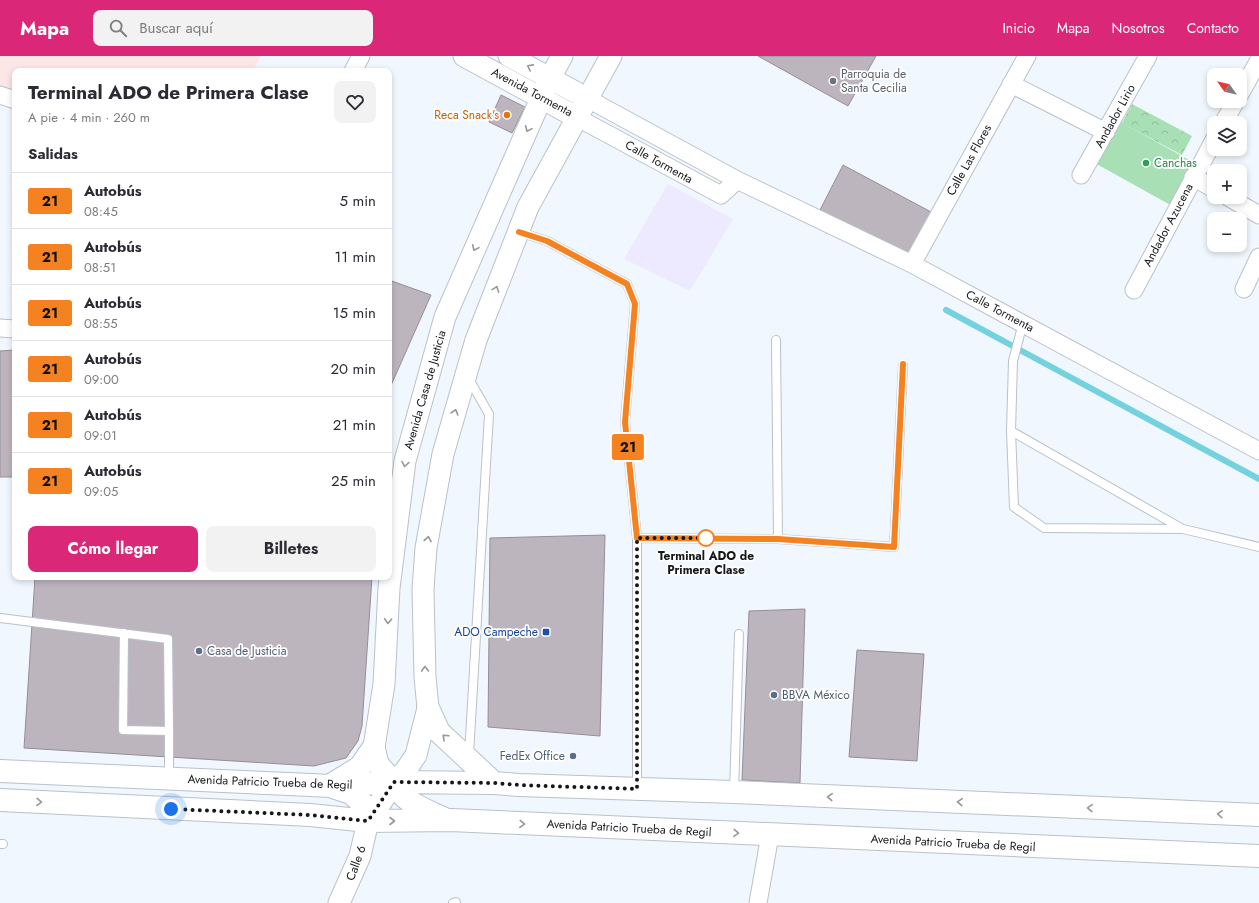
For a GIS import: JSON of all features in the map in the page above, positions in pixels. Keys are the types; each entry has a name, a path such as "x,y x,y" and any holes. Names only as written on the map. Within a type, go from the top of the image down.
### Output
{"main road":[{"path":"428,708 439,732 494,783"},
{"path":"330,786 360,767 374,747"},
{"name":"Avenida Patricio Trueba de Regil","path":"0,772 330,786 394,782 494,783 734,792 1259,816"},
{"path":"394,782 397,790 419,808 451,820"},
{"path":"368,821 394,782"},
{"path":"330,786 351,793 363,804 368,821"},
{"name":"Avenida Patricio Trueba de Regil","path":"0,800 310,815 368,821 451,820 1259,856"}],"street":[{"path":"355,68 361,56"},
{"name":"Avenida Tormenta","path":"464,56 578,118"},
{"name":"Avenida Tormenta","path":"509,56 588,99"},
{"name":"Avenida Casa de Justicia","path":"392,550 405,460 445,317 550,78 562,56"},
{"path":"374,747 378,764 394,782 406,770 416,755 428,708 425,677 423,589 426,548 443,454 476,340 528,207 611,56"},
{"name":"Calle Las Flores","path":"912,264 1027,56"},
{"name":"Andador Lirio","path":"1081,176 1148,56"},
{"path":"1247,81 1259,60"},
{"path":"1011,84 1106,132"},
{"path":"0,95 12,99"},
{"name":"Calle Tormenta","path":"588,99 737,180 912,264 1259,451"},
{"name":"Calle Tormenta","path":"578,118 721,196 737,180"},
{"name":"Andador Azucena","path":"1134,290 1207,152"},
{"path":"1193,177 1207,185"},
{"path":"1240,204 1259,215"},
{"path":"1244,289 1259,257"},
{"path":"0,328 12,329"},
{"name":"Avenida Casa de Justicia","path":"374,747 384,684 389,580"},
{"path":"389,588 423,589"},
{"name":"Calle 6","path":"339,903 360,856 368,821"},
{"path":"758,903 770,835"}],"lane":[{"path":"519,232 547,241 627,284 635,304 625,422 637,538 637,789"},
{"path":"1023,323 1013,361 1011,431 1014,507 1044,528 1183,529 1259,547"},
{"path":"776,340 778,539"},
{"path":"637,538 778,539 894,547 903,364"},
{"path":"466,374 489,414 469,760"},
{"path":"1011,431 1183,529"},
{"path":"0,618 168,639 169,779"},
{"path":"124,633 123,730 169,731"},
{"path":"734,792 739,634"}],"shaded area":[{"path":"0,56 261,56 255,68 12,68 12,102 0,96"},
{"path":"668,184 733,219 690,291 624,259"}],"green space":[{"path":"1132,104 1192,136 1182,155 1122,123"},
{"name":"Canchas","path":"1117,120 1198,165 1174,207 1093,162"}],"building":[{"name":"Parroquia de Santa Cecilia","path":"758,56 876,56 848,106"},
{"name":"Reca Snack's","path":"501,95 525,107 512,133 489,122"},
{"path":"843,165 933,213 909,258 819,212"},
{"path":"392,281 431,295 392,383"},
{"path":"12,350 12,477 0,477 0,351"},
{"name":"ADO Campeche","path":"605,535 600,736 488,727 490,538"},
{"name":"Casa de Justicia","path":"35,580 372,580 362,726 358,741 346,758 314,766 24,748"},
{"name":"BBVA México","path":"805,609 800,783 742,780 749,611"},
{"path":"857,650 924,654 917,761 849,757"}],"waterway":[{"path":"946,310 1259,479"}],"bus line":[{"name":"21","path":"519,232 547,241 627,284 635,304 625,422 637,538 778,539 894,547 903,364"}],"place":[{"name":"Parroquia de Santa Cecilia","path":"833,81"},
{"name":"Reca Snack's","path":"507,115"},
{"name":"Canchas","path":"1146,163"},
{"name":"Terminal ADO de Primera Clase","path":"706,538"},
{"name":"ADO Campeche","path":"546,632"},
{"name":"Casa de Justicia","path":"199,651"},
{"name":"BBVA México","path":"774,695"},
{"name":"FedEx Office","path":"573,756"}],"route":[{"path":"171,809 310,815 368,821 394,782 494,783 637,789 637,538 706,538"}]}
